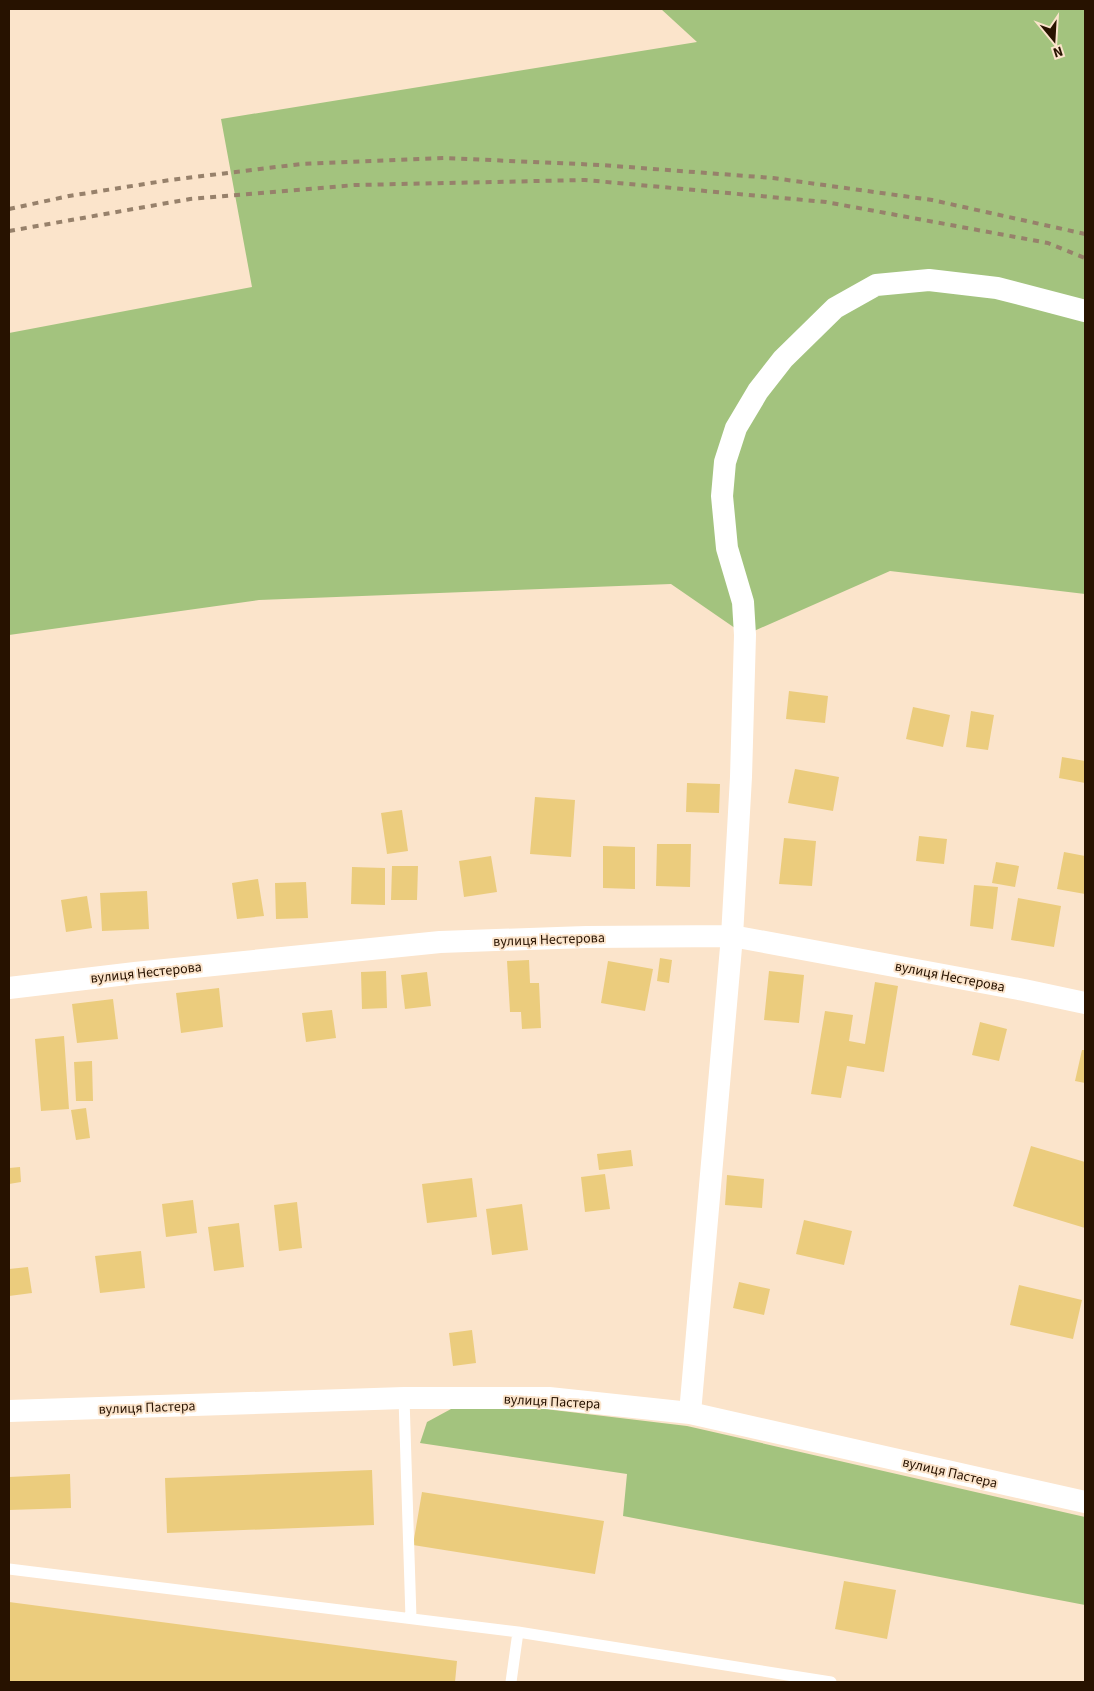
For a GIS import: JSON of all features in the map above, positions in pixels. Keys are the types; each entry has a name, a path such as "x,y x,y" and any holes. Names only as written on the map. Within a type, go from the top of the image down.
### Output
{"street":[{"path":"690,1413 732,936 741,777 743,602 727,548 722,496 725,462 736,428 758,391 783,359 835,308 876,285 929,280 997,288 1085,311"},
{"name":"вулиця Нестерова","path":"9,988 135,973 440,942 732,936 1085,1003"},
{"name":"вулиця Пастера","path":"9,1412 404,1398 549,1398 690,1413 1085,1502"}],"lane":[{"path":"404,1398 411,1618"},
{"path":"9,1568 518,1632 831,1682"},
{"path":"511,1682 518,1632"}],"green space":[{"path":"661,9 1085,9 1085,594 890,571 745,635 671,584 259,600 9,635 9,333 252,287 221,119 697,42"},
{"path":"451,1409 545,1409 687,1426 1085,1517 1085,1605 623,1516 627,1474 420,1443 427,1422"}],"building":[{"path":"789,691 828,696 825,723 786,719"},
{"path":"913,707 950,715 943,747 906,739"},
{"path":"971,711 994,715 988,750 966,747"},
{"path":"1062,757 1085,761 1085,783 1059,778"},
{"path":"795,769 839,777 833,811 788,803"},
{"path":"687,783 720,784 719,813 686,812"},
{"path":"535,797 575,800 571,857 530,854"},
{"path":"402,810 408,851 387,854 381,813"},
{"path":"919,836 947,839 944,864 916,861"},
{"path":"784,838 816,841 812,886 779,884"},
{"path":"657,844 691,844 690,887 656,886"},
{"path":"603,846 635,847 635,889 603,888"},
{"path":"1064,852 1085,856 1085,894 1057,889"},
{"path":"491,856 497,892 464,897 459,861"},
{"path":"996,862 1019,866 1015,887 992,883"},
{"path":"392,866 418,866 417,900 391,900"},
{"path":"352,867 385,868 385,905 351,904"},
{"path":"258,879 264,916 237,919 232,883"},
{"path":"306,882 308,918 276,919 275,883"},
{"path":"974,885 998,887 993,929 970,926"},
{"path":"147,891 149,929 102,931 100,893"},
{"path":"87,896 92,928 66,932 61,900"},
{"path":"1018,898 1061,906 1054,947 1011,940"},
{"path":"660,958 672,960 669,983 657,981"},
{"path":"529,960 530,983 539,983 541,1028 522,1029 521,1012 510,1012 507,961"},
{"path":"608,961 653,969 645,1011 601,1003"},
{"path":"386,971 387,1008 362,1009 361,972"},
{"path":"769,971 804,975 799,1023 764,1020"},
{"path":"427,972 431,1006 405,1009 401,975"},
{"path":"875,982 898,986 884,1072 847,1066 841,1098 811,1094 825,1011 853,1015 849,1041 865,1044"},
{"path":"219,988 223,1027 181,1033 176,993"},
{"path":"113,999 118,1039 77,1043 72,1004"},
{"path":"332,1010 336,1038 306,1042 302,1013"},
{"path":"980,1022 1007,1029 999,1061 972,1055"},
{"path":"64,1036 69,1109 41,1111 35,1039"},
{"path":"1082,1050 1085,1050 1085,1083 1075,1081"},
{"path":"92,1061 93,1101 76,1101 74,1062"},
{"path":"86,1108 90,1138 76,1140 71,1110"},
{"path":"1031,1146 1085,1162 1085,1228 1013,1206"},
{"path":"631,1150 633,1166 599,1170 597,1154"},
{"path":"20,1167 21,1182 9,1184 9,1168"},
{"path":"605,1174 610,1209 585,1212 581,1177"},
{"path":"727,1175 764,1179 762,1208 725,1205"},
{"path":"472,1178 477,1217 427,1223 422,1184"},
{"path":"193,1200 197,1233 166,1237 162,1204"},
{"path":"297,1202 302,1248 279,1251 274,1205"},
{"path":"522,1204 528,1250 492,1255 486,1209"},
{"path":"804,1220 852,1231 844,1265 796,1254"},
{"path":"239,1223 244,1267 214,1271 208,1227"},
{"path":"141,1251 145,1288 100,1293 95,1256"},
{"path":"28,1267 32,1293 9,1296 9,1269"},
{"path":"739,1282 770,1289 764,1315 733,1308"},
{"path":"1019,1285 1082,1300 1073,1339 1010,1325"},
{"path":"472,1330 476,1363 453,1366 449,1333"},
{"path":"372,1470 374,1525 167,1533 165,1478"},
{"path":"70,1474 71,1508 9,1510 9,1477"},
{"path":"422,1492 604,1521 595,1574 413,1545"},
{"path":"844,1581 896,1590 887,1639 835,1629"},
{"path":"9,1602 457,1661 455,1682 9,1682"}],"railway":[{"path":"9,209 69,196 170,180 301,164 444,158 601,165 773,178 932,200 1085,234"},
{"path":"9,231 190,199 355,185 585,180 826,202 1048,243 1085,258"}]}
